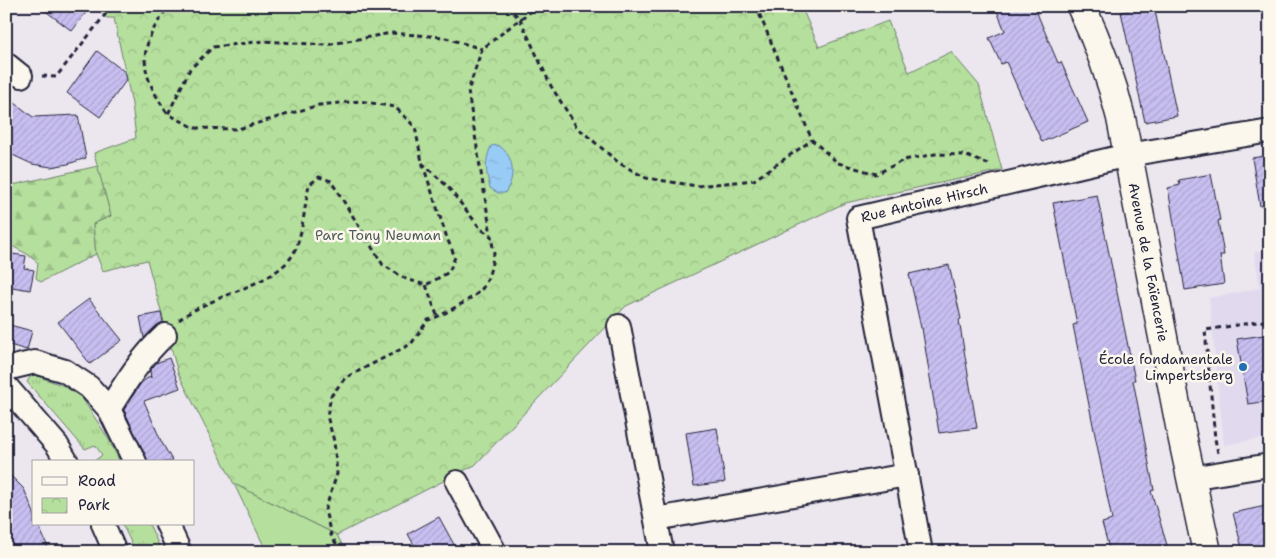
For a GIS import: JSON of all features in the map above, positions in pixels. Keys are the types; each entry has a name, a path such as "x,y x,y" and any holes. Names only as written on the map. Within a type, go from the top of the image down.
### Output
{"main road":[{"name":"Avenue de la Faïencerie","path":"1081,6 1112,80 1190,478 1207,552"}],"street":[{"name":"Rue Antoine Hirsch","path":"921,552 858,218 1128,155 1270,131"},
{"path":"619,326 662,552"},
{"path":"109,409 131,373 154,345 165,335"},
{"path":"6,369 35,362 65,371 89,387 109,409 134,460"},
{"path":"6,386 57,445 66,460"},
{"path":"1190,478 1270,465"},
{"path":"656,519 906,476"},
{"path":"456,482 495,552"},
{"path":"104,526 115,552"},
{"path":"168,526 180,552"}],"path":[{"path":"14,70 56,77 112,6"},
{"path":"169,6 157,22 147,43 145,69 154,94 168,114 196,128 238,128 318,105 360,101 395,107 415,127 422,162 455,257 449,272 426,285 406,279 383,265 331,181 319,178 309,185 293,255 278,271 195,310"},
{"path":"507,6 520,19 551,86 576,126 619,163 646,178 697,186 754,180 812,140"},
{"path":"341,552 331,535 325,510 337,474 334,441 327,416 331,396 345,378 411,344 428,320 438,318 480,291 490,274 494,254 492,236 468,91 482,49 539,6"},
{"path":"756,6 812,140 838,163 876,174 904,160 935,154 964,155 998,168 1021,180"},
{"path":"168,114 190,69 213,47 264,41 326,45 391,33 443,37 482,49"},
{"path":"422,162 447,186 480,229 492,236"},
{"path":"426,285 438,318"},
{"path":"1218,454 1215,439 1206,330 1270,320"}],"shaded area":[{"name":"École fondamentale Limpertsberg","path":"1270,250 1270,437 1224,445 1209,298 1260,288 1254,252"}],"green space":[{"name":"Parc Tony Neuman","path":"103,6 801,6 819,47 888,21 909,72 951,52 979,85 1002,170 845,203 626,306 475,465 337,535 234,484 178,373 147,260 103,271 96,254 93,224 111,216 94,153 136,138 132,104 114,18 107,18 98,10"},
{"path":"98,166 111,216 93,224 96,254 41,282 36,278 38,263 27,254 12,246 12,238 6,233 6,185"},
{"path":"32,374 64,386 82,398 108,438 119,460 96,460 102,455 95,445 85,449 27,382"},
{"path":"234,484 337,535 346,552 267,552"},
{"path":"123,526 150,526 162,552 136,552"}],"water":[{"path":"498,145 508,155 512,167 511,180 505,193 498,193 490,188 487,172 487,157 491,146"}],"building":[{"path":"39,6 91,6 72,31"},
{"path":"995,6 1034,6 1058,63 1061,62 1088,122 1042,142 1006,62 1001,64 989,38 1005,31"},
{"path":"1154,6 1177,116 1145,122 1121,12"},
{"path":"97,51 125,72 127,79 100,117 67,93"},
{"path":"6,96 33,117 78,115 86,158 51,167 32,164 6,152"},
{"path":"1270,155 1270,205 1260,206 1252,158"},
{"path":"1211,174 1220,220 1218,221 1224,255 1220,255 1224,284 1185,290 1168,188 1180,185 1179,180"},
{"path":"1097,195 1135,380 1133,380 1154,490 1151,491 1169,552 1110,552 1102,523 1112,520 1073,325 1077,324 1053,203"},
{"path":"6,253 26,256 24,268 34,270 30,290 6,286"},
{"path":"949,265 961,319 959,320 977,428 939,433 922,328 909,274"},
{"path":"89,299 122,340 90,364 58,322"},
{"path":"161,313 163,322 144,338 140,317"},
{"path":"6,324 32,331 27,350 6,344"},
{"path":"1270,334 1270,401 1248,404 1237,339"},
{"path":"169,358 180,388 144,401 161,441 172,460 147,460 124,410 141,383 150,376 151,378 150,371 156,363"},
{"path":"717,428 725,482 694,486 686,433"},
{"path":"6,471 24,489 32,508 32,526 39,526 50,552 6,552"},
{"path":"1270,505 1270,552 1243,552 1233,513"},
{"path":"439,517 458,552 418,552 408,534"}],"place":[{"name":"École fondamentale Limpertsberg","path":"1243,367"}]}
